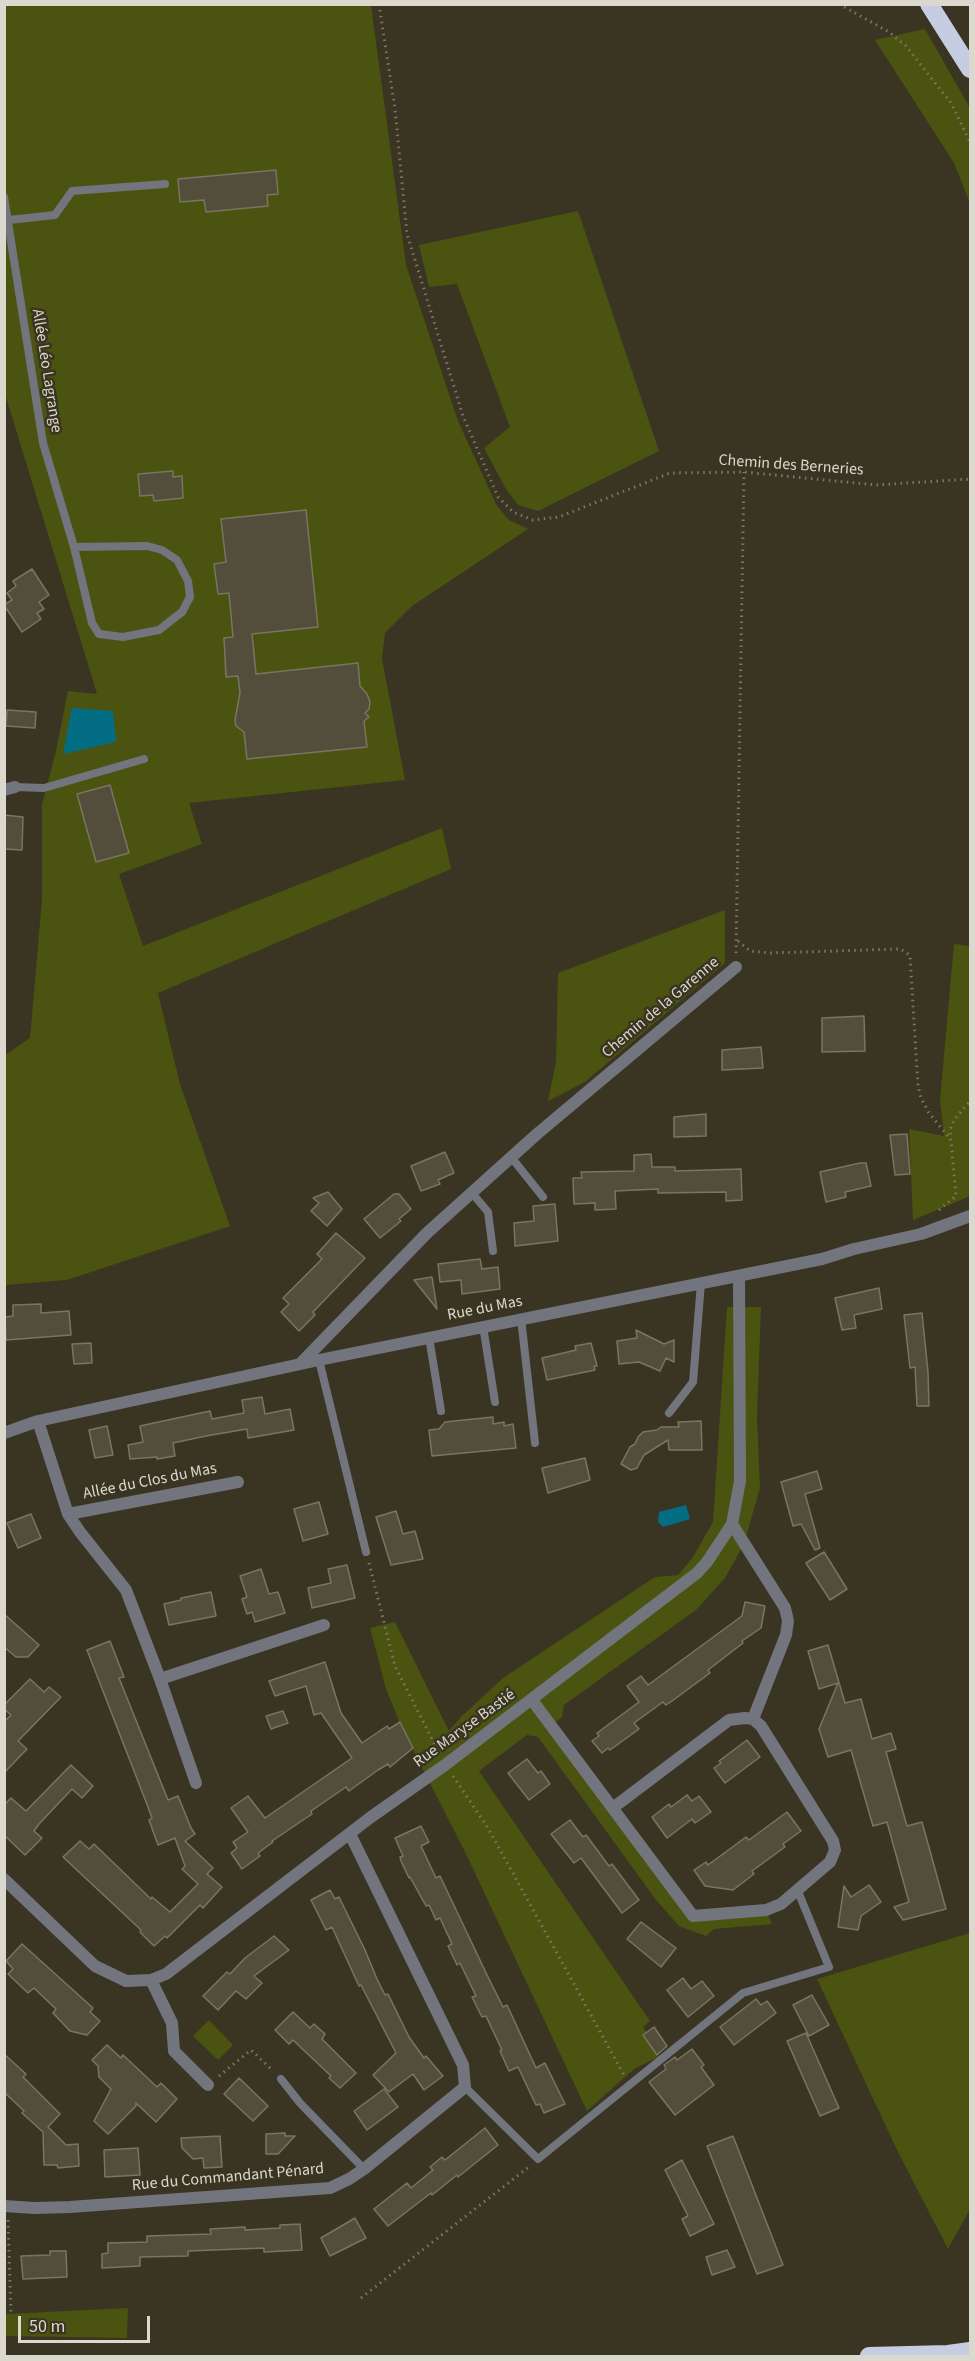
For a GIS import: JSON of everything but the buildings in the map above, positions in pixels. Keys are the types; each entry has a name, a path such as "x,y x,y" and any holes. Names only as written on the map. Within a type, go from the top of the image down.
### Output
{"highway":[{"path":"929,4 970,69"},
{"path":"869,2356 948,2354 970,2351"}],"street":[{"name":"Chemin de la Garenne","path":"300,1364 427,1233 511,1157 736,967"},
{"name":"Rue du Mas","path":"4,1433 38,1420 300,1364 822,1259 921,1234 970,1216"},
{"name":"Rue Maryse Bastié","path":"151,1980 166,1974 350,1834 532,1700 697,1573 707,1562 732,1524 740,1481 739,1276"},
{"name":"Allée du Clos du Mas","path":"38,1420 68,1514 126,1590 196,1783"},
{"name":"Allée du Clos du Mas","path":"68,1514 238,1482"},
{"path":"732,1524 785,1608 788,1621 786,1635 753,1719"},
{"path":"160,1679 324,1625"},
{"path":"532,1700 614,1807 693,1916 766,1910 781,1904 830,1862 835,1850 833,1841 761,1726 753,1719 729,1720 614,1807"},
{"path":"350,1834 463,2065 465,2087"},
{"path":"4,1879 95,1966 126,1981 151,1980 172,2023 174,2051 208,2085"},
{"name":"Rue du Commandant Pénard","path":"6,2206 34,2208 87,2206 330,2188 350,2180 465,2087"}],"lane":[{"path":"9,220 55,215 72,191 165,184"},
{"name":"Allée Léo Lagrange","path":"4,197 43,443 74,547 92,623 99,634 123,637 159,630 182,612 190,597 188,581 177,560 162,550 147,546 74,547"},
{"path":"10,789 44,788 144,759"},
{"path":"511,1157 543,1197"},
{"path":"472,1193 488,1212 493,1251"},
{"path":"669,1413 693,1382 701,1283"},
{"path":"521,1318 535,1443"},
{"path":"483,1326 495,1402"},
{"path":"429,1337 441,1411"},
{"path":"320,1360 366,1552"},
{"path":"465,2087 538,2160 742,1993 829,1967 797,1890"},
{"path":"281,2079 300,2103 364,2169"}],"path":[{"name":"Chemin des Berneries","path":"378,4 395,109 407,234 463,416 498,497 513,512 533,520 559,517 670,473 744,472 876,485 970,479"},
{"path":"839,4 889,32 906,46 951,103 970,142"},
{"name":"Chemin de la Garenne","path":"736,967 744,472"},
{"path":"736,940 750,951 770,953 900,949 906,952 910,956 918,1086 929,1113 951,1140"},
{"path":"939,1211 956,1196 950,1130 954,1120 970,1101"},
{"path":"366,1552 395,1666 445,1765 488,1828 629,2085"},
{"path":"208,2085 251,2050 281,2079"},
{"path":"361,2298 538,2160"},
{"path":"6,2206 11,2314"}],"green space":[{"path":"5,5 371,5 406,265 458,421 497,506 509,520 528,529 412,606 385,633 382,659 405,780 189,803 202,844 119,874 143,946 442,828 451,869 158,993 180,1084 230,1226 67,1280 5,1285 5,1055 30,1038 42,899 42,804 68,691 97,694 5,394"},
{"path":"925,29 970,108 970,203 954,163 875,40"},
{"path":"578,211 659,451 538,511 518,505 506,489 484,448 510,427 457,284 429,287 419,245"},
{"path":"725,910 725,963 585,1082 548,1101 556,1062 558,973"},
{"path":"954,944 970,946 970,1196 913,1220 909,1129 944,1136 940,1100"},
{"path":"727,1307 761,1307 757,1417 760,1488 744,1544 725,1578 696,1610 564,1705 562,1717 551,1726 693,1916 766,1910 772,1924 714,1929 706,1936 679,1926 656,1900 538,1737 527,1735 479,1771 650,2021 643,2027 647,2033 644,2035 658,2057 634,2069 587,2111 466,1854 401,1726 386,1689 370,1628 395,1622 449,1731 503,1678 655,1577 678,1575 693,1557 713,1522"},
{"path":"970,1933 970,2209 948,2249 897,2150 817,1979"},
{"path":"209,2020 233,2045 218,2060 193,2036"},
{"path":"128,2308 127,2338 5,2336 5,2314"}],"water":[{"path":"72,708 113,711 116,742 63,754"},
{"path":"686,1505 690,1519 663,1527 658,1522 659,1512"}]}
